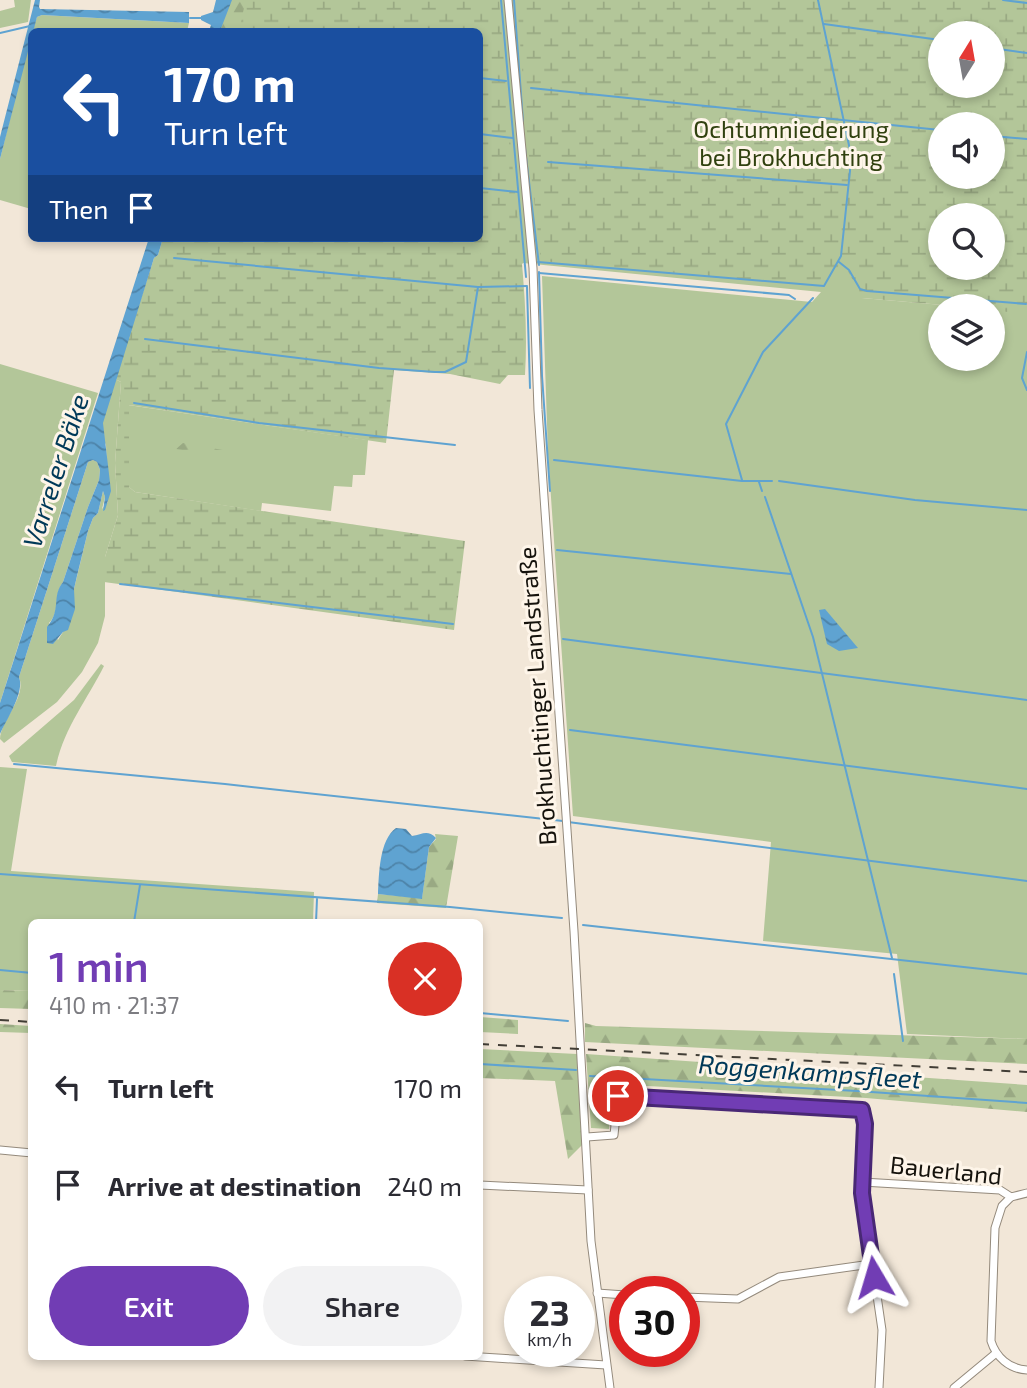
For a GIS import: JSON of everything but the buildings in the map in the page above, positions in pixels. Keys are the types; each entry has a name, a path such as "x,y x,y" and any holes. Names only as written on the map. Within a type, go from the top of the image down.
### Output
{"street":[{"name":"Brokhuchtinger Landstraße","path":"508,0 533,268 538,422 567,821 589,1190 597,1293 610,1388"},
{"path":"587,1137 614,1135 618,1096 862,1110 865,1124 862,1182 882,1330 879,1388"},
{"path":"0,1150 28,1153"},
{"name":"Bauerland","path":"862,1182 1000,1190 1012,1197 1027,1193"},
{"path":"483,1185 589,1190"},
{"path":"1012,1197 1002,1206 995,1228 990,1332 995,1354 1007,1363 1027,1370"},
{"path":"700,1298 738,1299 779,1277 871,1264"},
{"path":"597,1293 609,1293"},
{"path":"954,1388 995,1354"},
{"path":"483,1357 606,1365"}],"green space":[{"path":"14,0 31,0 28,22 0,28 0,11 15,7"},
{"path":"221,0 1027,0 1027,1039 907,1034 897,954 763,941 771,842 573,816 548,454 542,276 812,302 821,292 523,263 512,276 197,242 483,242 483,28 214,28"},
{"path":"232,0 246,0 240,28 222,28"},
{"path":"246,0 499,0 523,279 525,375 508,375 500,384 450,374 394,370 386,443 129,405 129,487 135,492 465,541 454,630 104,582 105,557 118,515 115,463 121,382 115,379 154,258 158,255 162,242 483,242 483,28 240,28"},
{"name":"Ochtumniederung bei Brokhuchting","path":"517,0 1027,0 1027,307 1016,313 1005,312 1005,294 928,294 928,304 862,298 848,271 839,265 829,282 811,285 541,261 527,138"},
{"path":"42,15 189,23 188,28 33,28 37,17"},
{"path":"28,46 28,208 0,200 0,159"},
{"path":"0,364 98,393 0,703"},
{"path":"115,379 121,382 115,463 118,515 105,557 105,616 98,643 82,672 57,702 4,743 0,739 1,732 20,692 19,677 88,462 97,462 99,480 58,592 55,613 49,623 58,640 74,599 88,531 98,513 103,491 105,497 102,509 108,502 106,445 102,430 104,412"},
{"path":"128,405 368,440 365,475 353,475 352,487 334,486 331,511 262,503 261,511 135,492 129,487"},
{"path":"183,443 234,452 228,457 176,449"},
{"path":"101,664 104,666 64,739 56,766 12,762 9,756 74,700"},
{"path":"0,767 27,769 11,871 314,892 313,919 28,919 28,991 0,990"},
{"path":"435,834 458,836 446,908 377,903 378,894 422,898 429,847 436,839"},
{"path":"0,990 28,991 28,1009 0,1008"},
{"path":"483,1017 518,1020 518,1034 483,1032"},
{"path":"585,1023 596,1026 1027,1039 1027,1064 585,1042"},
{"path":"0,1024 28,1026 28,1033 0,1032"},
{"path":"483,1049 577,1054 583,1144 568,1159 555,1081 483,1078"},
{"path":"586,1054 1027,1085 1027,1112 866,1098 612,1084 609,1129 591,1128"}],"water":[{"path":"35,0 40,0 40,9 189,12 189,23 42,15 37,17 34,28 28,28 28,52 0,159 0,137"},
{"path":"216,0 232,0 221,28 210,28 211,25 201,20 201,16 213,12"},
{"path":"148,242 162,242 158,255 154,258 103,423 111,491 103,511 103,491 98,513 88,531 74,589 75,609 68,630 53,644 47,643 47,627 52,621 59,588 99,480 100,470 97,462 93,460 88,462 19,677 17,698 0,734 0,703"},
{"path":"825,609 858,648 839,651 827,644 819,610"},
{"path":"396,828 406,829 412,836 427,833 436,838 429,847 422,899 378,894 383,849"}],"waterway":[{"path":"501,0 526,277"},
{"path":"514,0 523,121"},
{"path":"538,262 824,286 841,256 850,150 818,0"},
{"path":"1003,0 1027,3"},
{"path":"190,18 202,18"},
{"path":"824,24 928,38"},
{"path":"0,33 30,26"},
{"path":"1005,50 1027,53"},
{"path":"483,78 506,81"},
{"path":"531,88 928,129"},
{"path":"483,134 513,138"},
{"path":"1005,137 1027,139"},
{"path":"525,148 539,265"},
{"path":"548,162 847,185"},
{"path":"483,188 518,192"},
{"path":"174,258 478,287 527,286"},
{"path":"839,262 849,270 860,289 867,291 1026,304"},
{"path":"539,272 542,376 550,491"},
{"path":"539,273 789,295 795,299"},
{"path":"145,339 379,368 445,372 466,362 478,287"},
{"path":"527,287 530,388"},
{"path":"742,480 726,424 763,352 813,298"},
{"path":"1027,352 1022,378 1027,390"},
{"path":"134,403 259,423 455,445"},
{"path":"554,460 742,481 772,481"},
{"path":"779,481 915,500 1027,510"},
{"path":"759,482 762,491"},
{"path":"765,497 813,637 892,958"},
{"path":"557,550 791,574"},
{"path":"120,584 453,624"},
{"path":"563,639 1027,700"},
{"path":"570,730 1027,789"},
{"path":"14,764 563,821"},
{"path":"568,822 1027,881"},
{"path":"0,874 450,907 562,918"},
{"path":"134,919 140,885"},
{"path":"316,919 317,899"},
{"path":"583,925 1027,974"},
{"path":"0,970 28,973"},
{"path":"894,974 903,1041"},
{"path":"483,1013 568,1021"},
{"name":"Roggenkampsfleet","path":"483,1064 576,1070"},
{"name":"Roggenkampsfleet","path":"590,1076 1027,1103"}],"railway":[{"path":"0,1020 28,1022"},
{"path":"483,1044 1027,1072"}],"route":[{"path":"618,1096 862,1110 865,1124 862,1193 874,1277"}],"water label":[{"name":"Varreler Bäke","path":"56,471"}]}
